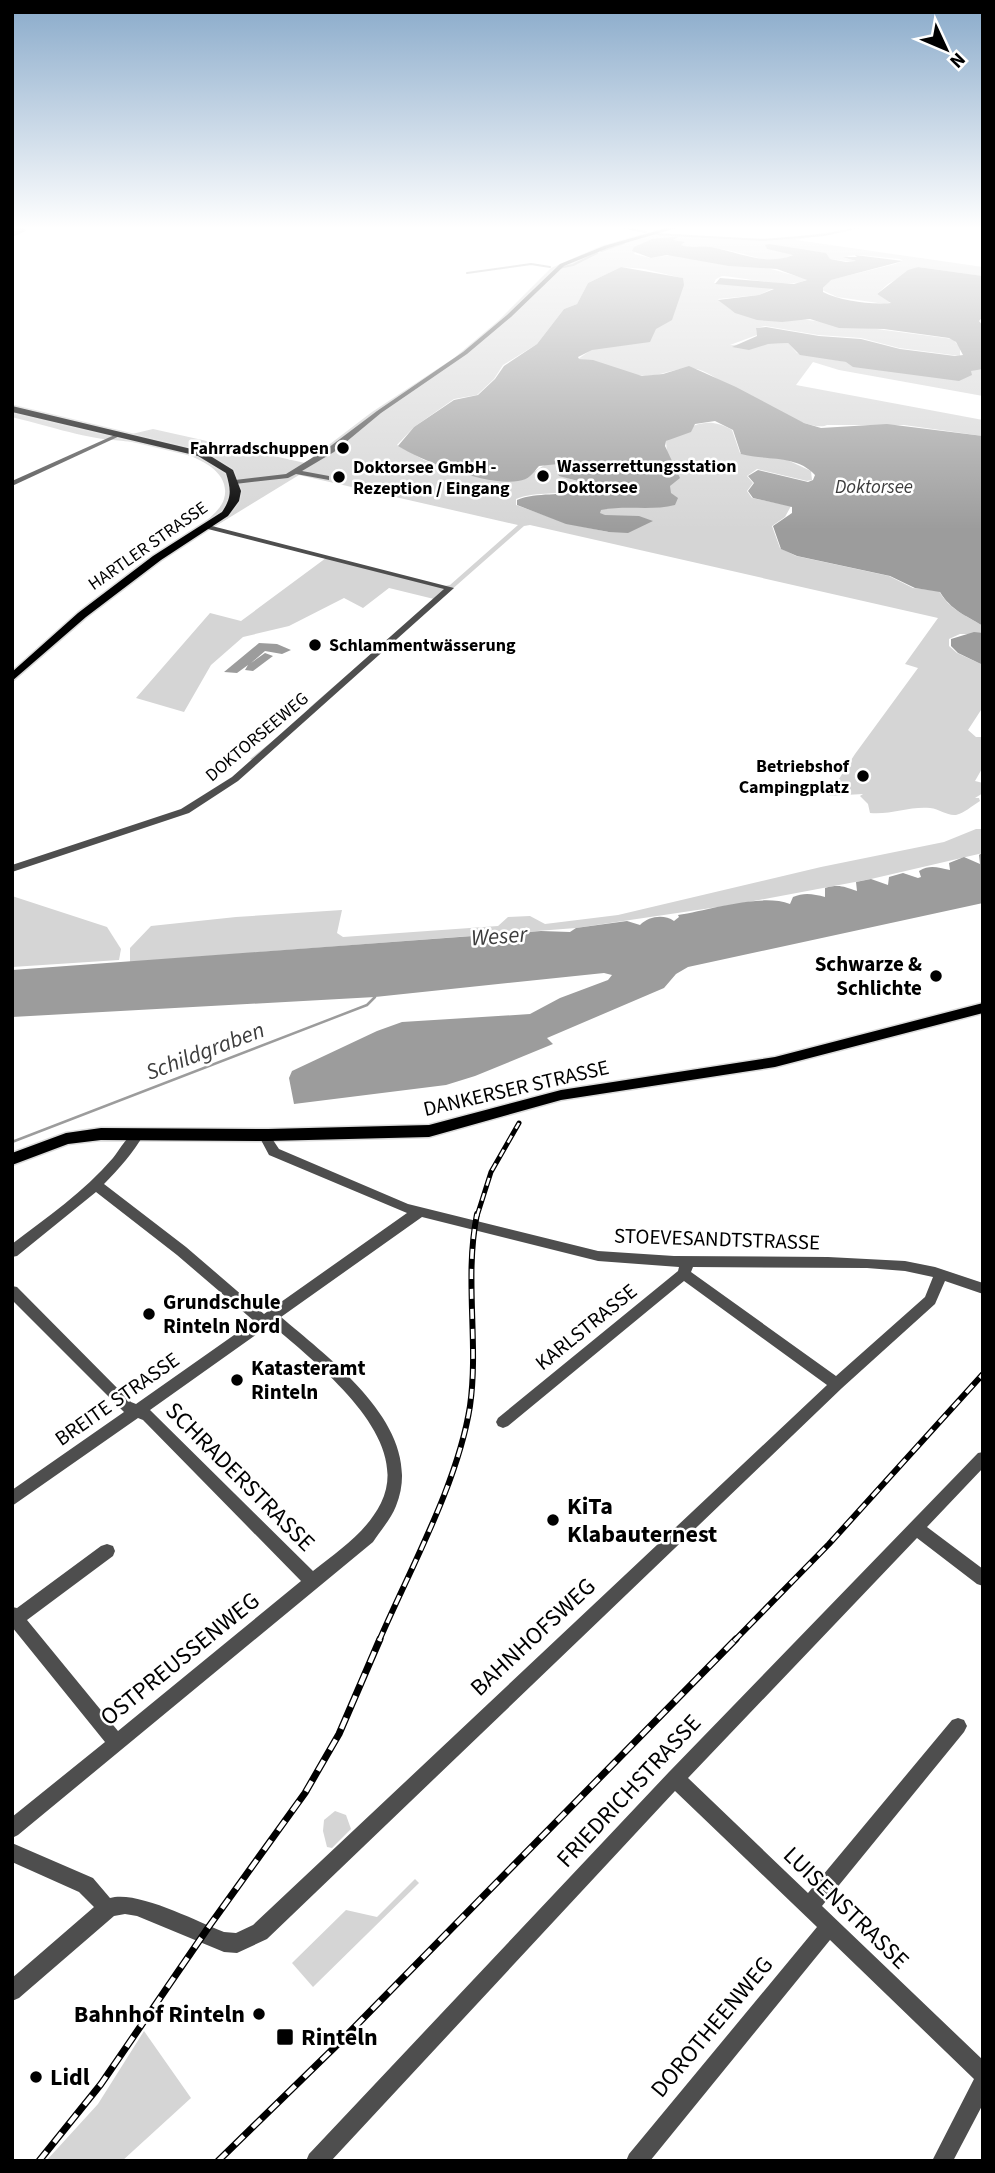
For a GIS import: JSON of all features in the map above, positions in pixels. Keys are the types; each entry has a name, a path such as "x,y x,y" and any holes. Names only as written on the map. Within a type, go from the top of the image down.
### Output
{"main road":[{"path":"12,409 201,454 224,467 235,482"},
{"name":"HARTLER STRASSE","path":"12,678 82,615 157,558 225,513 234,501 235,482"},
{"name":"DANKERSER STRASSE","path":"12,1159 66,1139 101,1134 268,1135 438,1129 561,1095 741,1069 806,1055 983,1008"}],"street":[{"path":"235,482 281,477 297,472 465,353 495,327"},
{"path":"12,484 121,434"},
{"path":"297,472 326,478"},
{"name":"DOKTORSEEWEG","path":"12,869 185,811 211,796 235,779 450,588 207,526"},
{"path":"12,1252 95,1185 122,1158 138,1134"},
{"name":"STOEVESANDTSTRASSE","path":"268,1135 267,1140 274,1152 419,1212 598,1256 686,1267 907,1266 983,1289"},
{"path":"95,1185 268,1319"},
{"name":"BREITE STRASSE","path":"12,1499 419,1212"},
{"path":"686,1267 837,1384"},
{"name":"KARLSTRASSE","path":"503,1422 686,1267"},
{"name":"BAHNHOFSWEG","path":"106,1909 124,1904 137,1907 224,1942 237,1942 260,1932 837,1384 930,1300 941,1276"},
{"name":"SCHRADERSTRASSE","path":"12,1291 126,1406 148,1416 313,1582"},
{"name":"OSTPREUSSENWEG","path":"12,1829 313,1582 378,1526 385,1514 395,1483 394,1451 373,1411 357,1394 268,1319"},
{"name":"FRIEDRICHSTRASSE","path":"324,2158 675,1778 981,1463"},
{"path":"916,1528 983,1580"},
{"path":"107,1551 14,1617 116,1742"},
{"path":"809,1907 958,1726"},
{"name":"LUISENSTRASSE","path":"675,1778 983,2074"},
{"path":"12,1852 86,1885 106,1909 12,1992"},
{"name":"DOROTHEENWEG","path":"636,2161 829,1927"},
{"path":"942,2161 983,2083"}],"shaded area":[{"path":"490,327 550,327 537,344 503,365 494,379 477,395 454,399 414,427 397,445 424,460 463,474 535,471 546,464 558,464 563,468 556,471 558,475 577,481 582,488 524,496 516,499 516,505 566,523 608,532 604,515 598,513 599,510 670,492 666,441 698,424 714,423 732,430 740,453 785,459 811,471 812,480 807,481 757,469 747,476 753,483 747,491 752,498 791,506 785,517 772,526 780,548 796,556 889,576 913,588 939,591 953,608 983,626 983,634 960,634 949,639 949,646 957,653 983,665 983,707 968,730 976,737 983,737 983,767 975,781 983,783 983,793 975,798 980,801 956,815 923,808 870,813 868,804 860,796 863,794 828,796 918,668 905,664 938,618 530,525 524,526 257,761 250,759 308,713 309,708 434,599 389,588 363,608 344,598 289,626 243,637 211,665 184,712 136,698 210,613 241,621 326,558 439,587 450,585 518,525 299,475 214,527 204,524 223,503 224,484 216,471 202,461 163,448 89,437 12,417 12,407 132,434 153,429 305,463 372,412 454,358"},
{"path":"759,327 756,328 757,335 730,345 788,343 797,353 852,363 853,366 910,373 983,369 983,396 839,370 813,362 796,385 983,420 983,436 904,425 817,426 786,416 699,370 691,368 645,376 578,359 591,350 655,329"},
{"path":"773,327 864,327 953,339 960,348 960,356 899,348 861,338 818,335"},
{"path":"976,829 983,829 983,853 871,879 738,904 576,928 130,962 130,948 151,926 342,910 337,933 343,937 498,926 508,917 530,916 545,924 618,915 821,867 944,842"},
{"path":"12,896 107,927 121,949 119,960 12,967"},
{"path":"335,1811 346,1815 351,1829 332,1848 327,1847 323,1831 324,1820"},
{"path":"415,1879 419,1883 313,1987 292,1963 346,1910 377,1917"},
{"path":"144,2031 191,2098 122,2161 46,2161 98,2104"}],"water":[{"name":"Doktorsee","path":"550,327 659,327 650,342 592,350 578,357 642,376 663,374 689,366 804,423 821,428 887,424 983,436 983,626 954,608 940,592 915,588 890,576 797,556 781,549 773,526 792,513 792,507 753,498 748,491 754,483 748,476 758,470 808,482 813,480 815,475 807,468 790,461 741,454 733,430 715,421 695,424 691,432 666,441 665,446 680,478 670,486 671,493 678,498 675,505 601,510 600,513 605,515 639,516 653,521 628,533 566,524 517,505 517,500 525,497 566,493 582,488 578,481 559,476 556,471 563,468 558,464 539,466 525,479 505,482 473,476 439,465 398,446 414,427 454,400 478,395 504,366 537,344"},
{"path":"768,327 819,336 861,339 900,349 963,355 956,342 949,338 884,329 839,328 983,327 983,369 971,371 972,375 959,381 853,367 846,362 800,355 788,343 768,344 749,350 732,347 757,336 756,328"},
{"path":"974,632 983,633 983,665 958,653 951,646 951,639"},
{"path":"259,643 277,644 291,650 282,654 265,651 251,663 265,653 273,656 253,671 245,670 248,665 237,673 224,672"},
{"name":"Weser","path":"983,852 983,903 688,967 676,974 664,988 547,1038 553,1044 446,1085 294,1104 289,1078 292,1071 402,1022 530,1014 560,998 608,980 612,975 604,973 375,997 12,1017 12,970 541,931 570,932 576,928 627,921 640,925 657,917 674,921 678,915 750,901 765,900 790,904 793,897 801,894 825,897 825,888 830,887 857,891 856,882 871,879 888,885 889,877 903,873 918,878 921,877 919,871 927,868 950,870 949,863 964,857 980,864 979,855"}],"waterway":[{"name":"Schildgraben","path":"12,1142 367,1005 375,997"}],"railway":[{"path":"477,1216 491,1172 519,1123"},
{"path":"379,1641 432,1525 464,1435 472,1382 471,1286 477,1214"},
{"path":"734,1641 829,1544 983,1374"},
{"path":"39,2161 101,2084 305,1793 339,1734 380,1639"},
{"path":"218,2161 335,2047 736,1639"}],"place":[{"name":"Fahrradschuppen","path":"343,448"},
{"name":"Wasserrettungsstation Doktorsee","path":"543,476"},
{"name":"Doktorsee GmbH - Rezeption / Eingang","path":"339,477"},
{"name":"Schlammentwässerung","path":"315,645"},
{"name":"Betriebshof Campingplatz","path":"863,776"},
{"name":"Schwarze & Schlichte","path":"936,976"},
{"name":"Grundschule Rinteln Nord","path":"149,1314"},
{"name":"Katasteramt Rinteln","path":"237,1380"},
{"name":"KiTa Klabauternest","path":"553,1520"},
{"name":"Bahnhof Rinteln","path":"259,2014"},
{"name":"Rinteln","path":"285,2037"},
{"name":"Lidl","path":"36,2077"}]}
